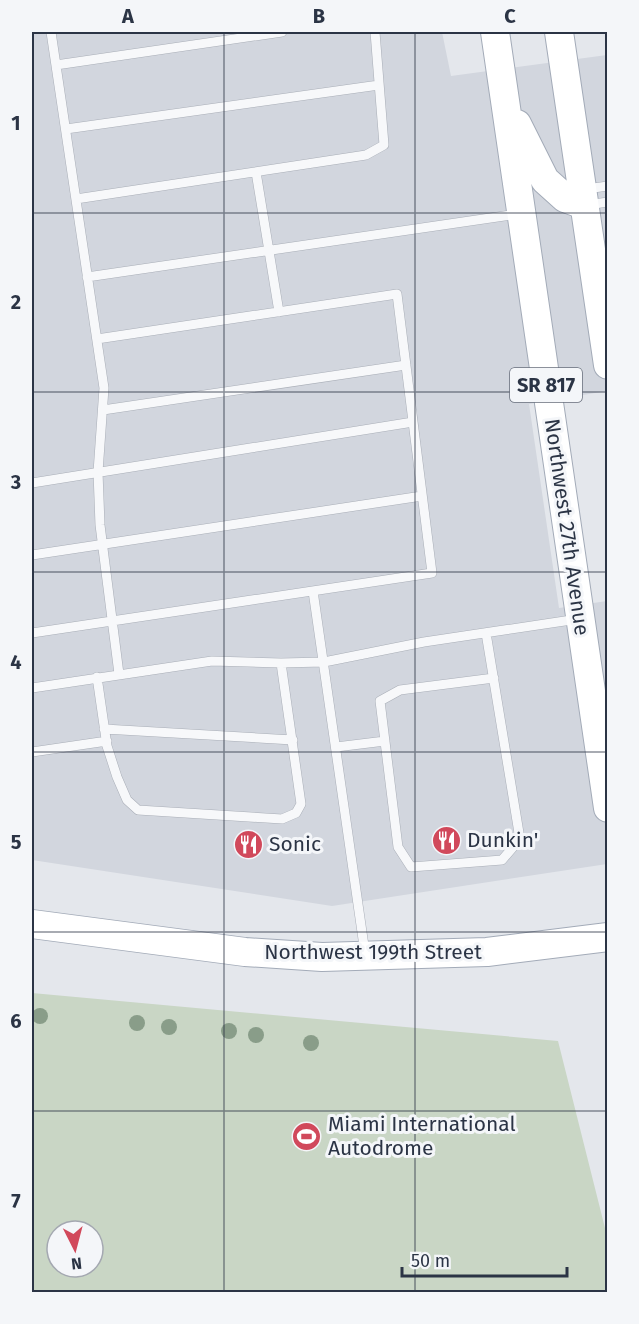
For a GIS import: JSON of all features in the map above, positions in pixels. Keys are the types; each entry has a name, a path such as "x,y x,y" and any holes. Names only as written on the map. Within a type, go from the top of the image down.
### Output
{"main road":[{"name":"Northwest 27th Avenue","path":"495,32 608,808"},
{"name":"SR 817","path":"559,32 595,196 608,365"},
{"path":"505,100 545,180 565,198 595,196"},
{"name":"Northwest 199th Street","path":"32,924 245,952 322,957 487,952 608,937"}],"lane":[{"path":"51,32 104,388 98,471 103,545 119,674"},
{"path":"56,65 282,32"},
{"path":"76,199 366,155 384,145 375,32"},
{"path":"66,129 379,85"},
{"path":"256,172 279,312"},
{"path":"87,277 521,214"},
{"path":"32,633 432,573 398,294 97,339"},
{"path":"103,411 406,365"},
{"path":"32,483 413,422"},
{"path":"32,555 422,496"},
{"path":"312,591 365,955"},
{"path":"32,688 212,661 324,662 424,642 580,619"},
{"path":"486,633 494,678 520,839 502,860 411,867 398,847 380,701 400,690 494,678"},
{"path":"97,678 104,729 117,777 127,800 138,810 282,819 296,813 302,804 281,663"},
{"path":"104,729 293,740"},
{"path":"32,752 107,741"},
{"path":"336,747 385,741"}],"shaded area":[{"path":"32,32 442,32 451,76 607,55 607,391 529,404 559,608 607,601 607,864 332,906 32,860"}],"green space":[{"name":"Miami International Autodrome","path":"32,993 558,1041 607,1236 607,1292 32,1292"}],"place":[{"name":"Dunkin'","path":"446,840"},
{"name":"Sonic","path":"248,844"},
{"name":"Miami International Autodrome","path":"307,1136"}]}
